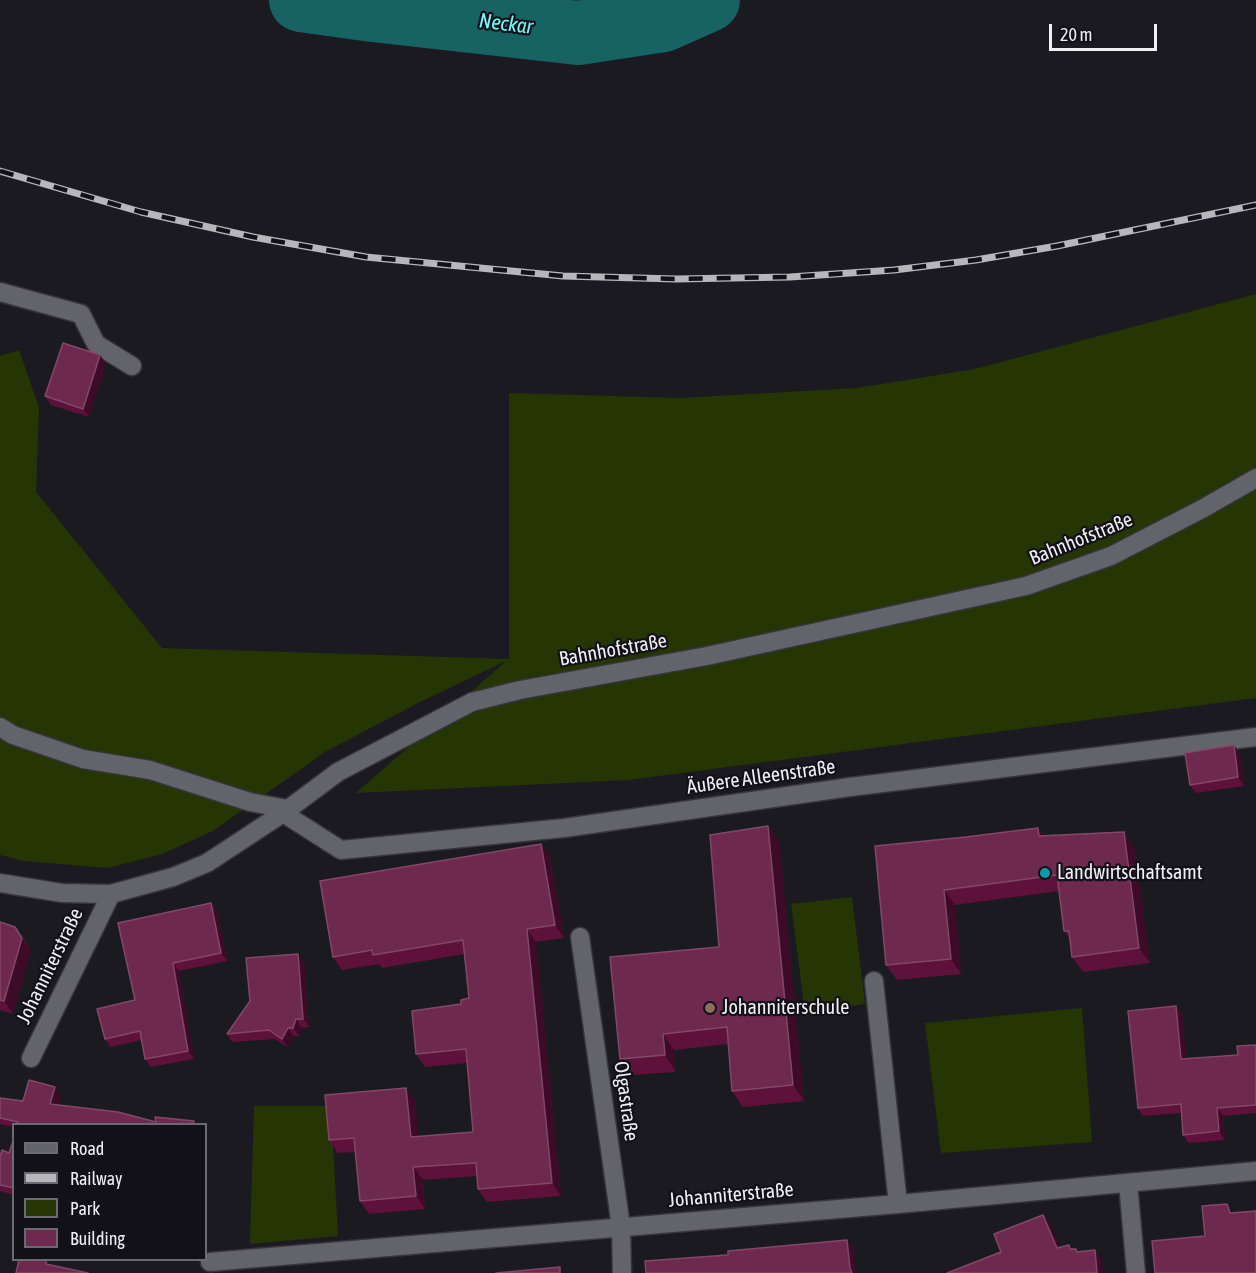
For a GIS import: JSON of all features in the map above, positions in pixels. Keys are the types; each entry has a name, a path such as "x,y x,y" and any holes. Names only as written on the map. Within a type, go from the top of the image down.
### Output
{"street":[{"path":"0,292 81,314 96,344 132,366"},
{"name":"Bahnhofstraße","path":"0,883 62,893 111,894 173,877 207,863 338,772 472,702 520,690 707,656 1026,586 1111,556 1256,478"},
{"path":"0,727 13,735 83,759 150,770 285,811"},
{"name":"Äußere Alleenstraße","path":"285,811 341,850 364,849 564,828 850,787 1256,737"},
{"name":"Johanniterstraße","path":"31,1058 111,894"},
{"name":"Olgastraße","path":"580,937 621,1227 622,1273"},
{"path":"874,981 898,1204"},
{"name":"Johanniterstraße","path":"210,1262 898,1204 1256,1171"},
{"path":"1128,1183 1136,1273"}],"green space":[{"path":"1256,294 1256,698 628,780 356,793 506,661 420,702 325,752 213,831 162,854 108,868 24,861 0,855 0,356 19,350 39,407 36,492 162,648 509,659 509,393 681,398 857,388 975,369"},
{"path":"852,897 865,1004 805,1012 791,904"},
{"path":"1082,1008 1092,1142 941,1153 925,1023"},
{"path":"254,1106 331,1106 338,1236 250,1244"}],"building":[{"path":"63,343 100,355 83,409 45,396"},
{"path":"1234,745 1238,777 1190,785 1185,753"},
{"name":"Johanniterschule","path":"768,826 793,1085 732,1091 727,1027 663,1034 665,1055 620,1059 610,957 719,947 710,835"},
{"path":"1038,828 1039,836 1124,832 1139,948 1072,957 1069,931 1064,931 1057,875 944,890 951,959 886,965 875,846"},
{"path":"541,844 555,925 527,929 552,1183 478,1189 476,1163 413,1167 416,1196 360,1201 354,1138 329,1140 325,1095 406,1088 411,1137 473,1132 466,1049 416,1054 412,1011 461,1004 461,1000 469,998 463,940 373,955 372,950 333,957 320,881"},
{"path":"211,903 221,953 173,963 188,1051 145,1059 140,1031 105,1039 97,1009 135,1000 118,923"},
{"path":"0,922 15,927 22,938 4,1001 0,1000"},
{"path":"298,954 303,1019 296,1019 293,1028 288,1028 282,1039 269,1030 227,1034 250,1001 246,958"},
{"path":"1176,1006 1181,1059 1238,1055 1237,1046 1256,1045 1256,1105 1217,1108 1219,1131 1183,1135 1181,1104 1138,1108 1128,1011"},
{"path":"29,1080 55,1087 50,1104 118,1112 156,1122 155,1117 194,1121 194,1123 18,1123 0,1118 0,1098 23,1101"},
{"path":"12,1144 12,1188 0,1185 2,1150 9,1153"},
{"path":"1227,1204 1230,1213 1256,1211 1256,1273 1155,1273 1152,1241 1205,1236 1202,1206"},
{"path":"1043,1215 1057,1248 1069,1245 1070,1249 1076,1249 1077,1252 1095,1250 1097,1273 947,1273 1001,1252 994,1234"},
{"path":"847,1240 852,1273 646,1273 645,1261 728,1255 728,1251"},
{"path":"19,1261 46,1261 46,1264 88,1273 16,1273"},
{"path":"560,1267 560,1273 496,1273"}],"waterway":[{"name":"Neckar","path":"301,0 578,33 663,20 708,0"}],"railway":[{"path":"0,171 141,212 253,237 366,257 563,276 676,279 790,277 894,270 976,260 1057,246 1256,205"}],"place":[{"name":"Landwirtschaftsamt","path":"1045,873"},
{"name":"Johanniterschule","path":"710,1008"}]}
